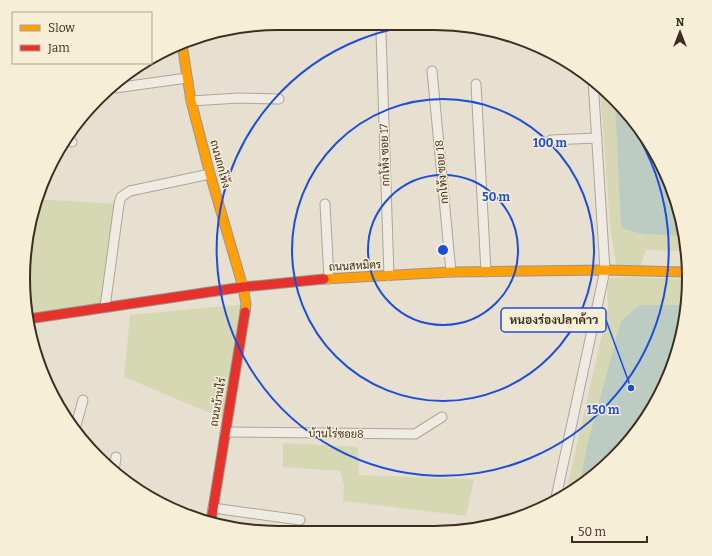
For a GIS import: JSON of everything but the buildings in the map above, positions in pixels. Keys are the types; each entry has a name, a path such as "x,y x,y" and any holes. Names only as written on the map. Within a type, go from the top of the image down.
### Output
{"street":[{"name":"กกโท้ง ซอย 17","path":"381,33 389,276"},
{"name":"ถนนกกโท้ง","path":"183,49 191,101 210,174 243,287"},
{"name":"กกโท้ง ซอย 18","path":"432,71 451,272"},
{"path":"119,87 187,78"},
{"path":"476,84 486,272"},
{"path":"557,494 605,270 594,88"},
{"path":"191,101 239,98 279,99"},
{"path":"551,140 597,138"},
{"path":"105,307 119,204 122,197 130,191 210,174"},
{"path":"325,204 329,279"},
{"name":"ถนนสหมิตร","path":"34,318 243,287 329,279 451,272 605,270 682,272"},
{"name":"ถนนบ้านไร่","path":"212,517 246,304 243,287"},
{"path":"77,423 83,400"},
{"name":"บ้านไร่ซอย8","path":"225,432 415,434 442,417"},
{"path":"115,465 116,457"},
{"path":"213,508 300,520"}],"green space":[{"path":"600,94 615,109 621,228 642,234 678,236 680,251 646,250 640,266 616,265 610,225"},
{"path":"43,199 119,204 105,307 34,318 30,278 32,246 38,214"},
{"path":"627,277 682,279 680,305 639,305 621,321 587,445 581,478 567,487 608,308 607,282 610,278"},
{"path":"246,304 227,420 124,377 130,315"},
{"path":"283,443 358,447 359,475 474,479 466,516 343,501 344,485 340,471 283,467"}],"shaded area":[{"path":"615,109 631,127 649,154 656,168 669,198 678,236 642,234 621,228"},
{"path":"639,305 680,305 674,342 669,358 649,402 631,429 620,442 598,464 581,478 587,445 621,321"}],"traffic: slow":[{"path":"183,49 191,101 210,174 243,287 246,304 245,312"},
{"path":"324,279 451,272 605,270 682,272"}],"traffic: jam":[{"path":"34,318 243,287 324,279"},
{"path":"212,517 245,312"}],"place":[{"name":"หนองร่องปลาค้าว","path":"631,388"}]}
